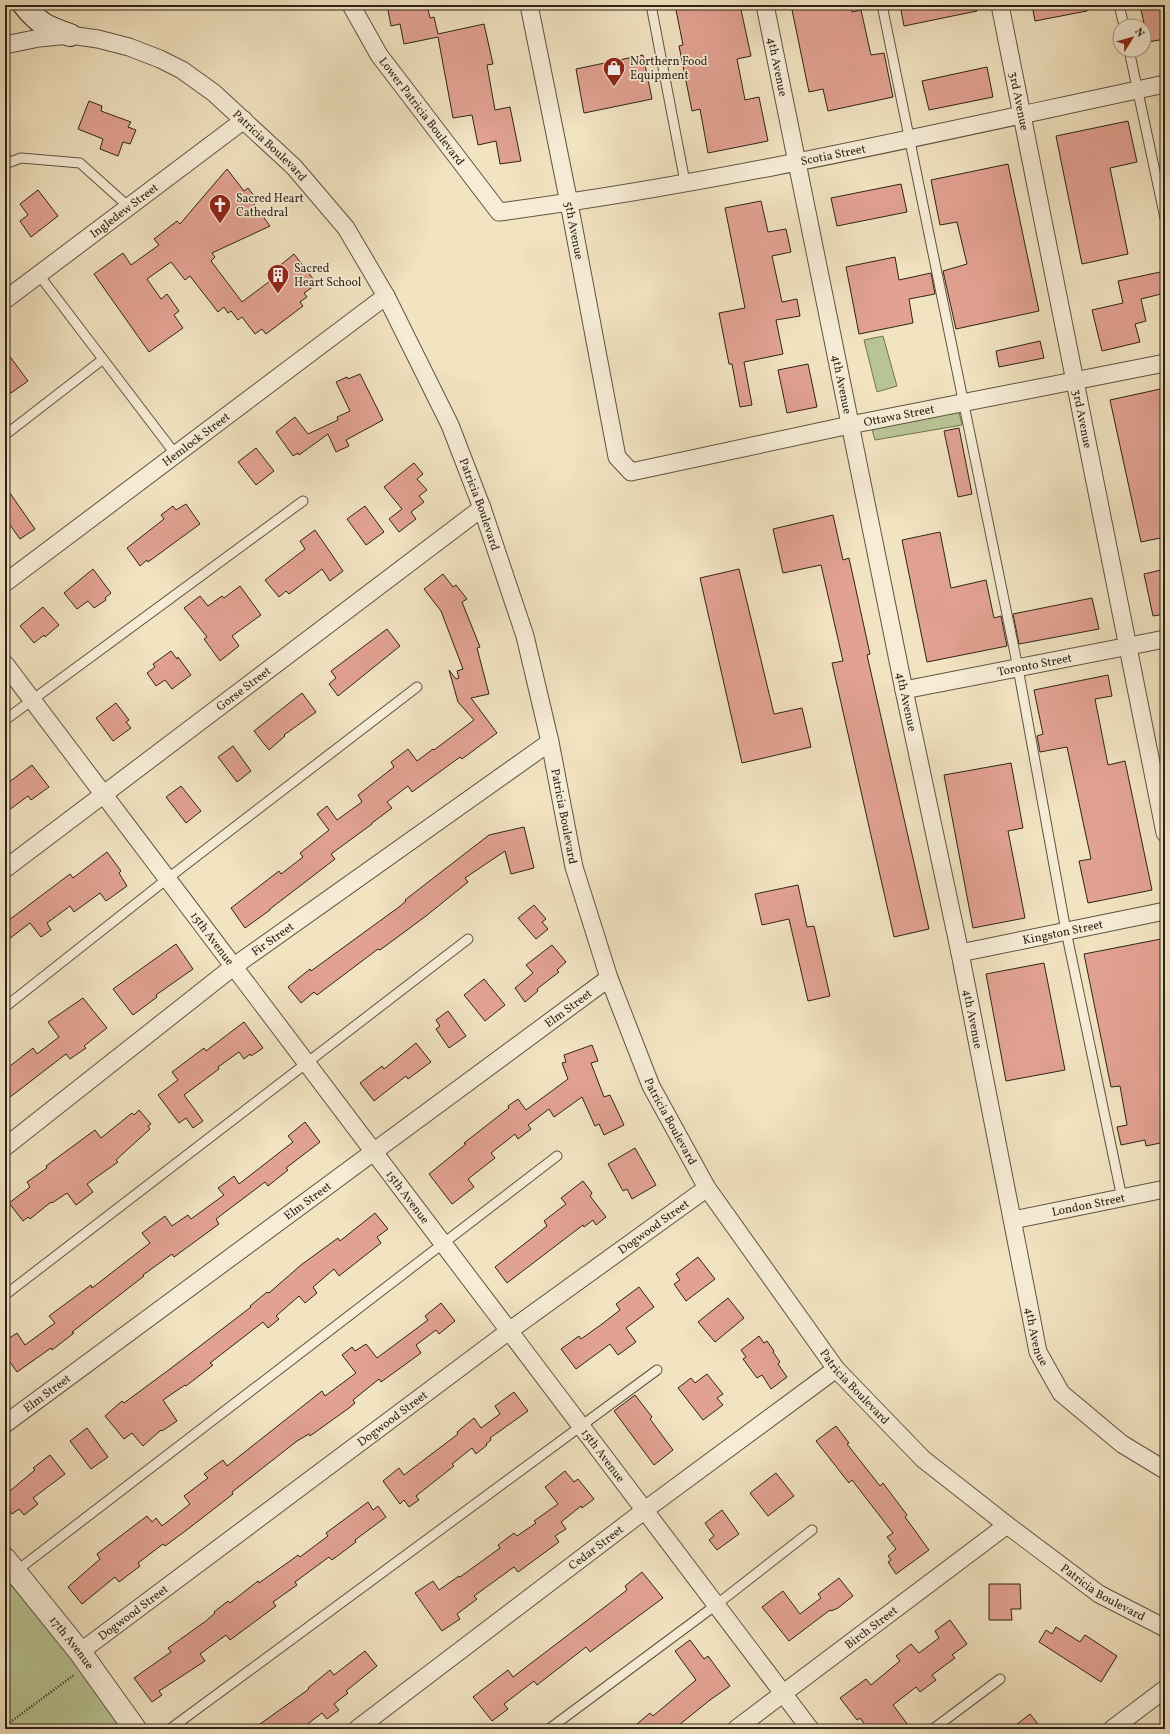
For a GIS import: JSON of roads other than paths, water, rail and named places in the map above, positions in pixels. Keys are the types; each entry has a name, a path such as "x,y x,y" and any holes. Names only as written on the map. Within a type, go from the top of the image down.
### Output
{"street":[{"path":"24,5 35,19 47,27 70,35"},
{"name":"Lower Patricia Boulevard","path":"351,5 379,56 499,212"},
{"name":"5th Avenue","path":"529,5 569,203 617,457"},
{"name":"4th Avenue","path":"765,5 904,690 960,953 1038,1352 1061,1394 1122,1444 1165,1470"},
{"name":"3rd Avenue","path":"1000,5 1165,833"},
{"name":"Patricia Boulevard","path":"5,45 40,38 70,35 98,39 123,45 160,58 182,70 214,93 244,120 294,167 346,228 386,296 450,425 482,508 525,636 550,742 574,867 609,978 651,1086 707,1188 836,1369 923,1459 1007,1525 1099,1594 1165,1628"},
{"name":"Scotia Street","path":"499,212 569,203 797,162 1165,84"},
{"name":"Ingledew Street","path":"5,300 244,120"},
{"name":"Hemlock Street","path":"5,583 386,296"},
{"name":"Ottawa Street","path":"617,457 631,472 850,425 1165,364"},
{"name":"Gorse Street","path":"5,869 482,508"},
{"name":"Toronto Street","path":"904,690 1165,639"},
{"name":"15th Avenue","path":"5,664 810,1729"},
{"name":"Fir Street","path":"5,1147 233,966 550,742"},
{"name":"Kingston Street","path":"960,953 1165,911"},
{"name":"Elm Street","path":"5,1424 609,978"},
{"name":"Dogwood Street","path":"84,1658 509,1331 707,1188"},
{"name":"London Street","path":"1013,1220 1165,1189"},
{"name":"Cedar Street","path":"357,1729 645,1510 836,1369"},
{"name":"Birch Street","path":"736,1729 1007,1525"},
{"name":"17th Avenue","path":"10,1565 84,1658 135,1729"},
{"path":"1112,1729 1165,1689"}],"lane":[{"path":"651,5 685,182"},
{"path":"882,5 1018,668 1066,931 1122,1198"},
{"path":"1119,5 1122,18"},
{"path":"1131,58 1165,218"},
{"path":"5,164 21,158 80,163 129,207"},
{"path":"38,275 176,455"},
{"path":"5,435 102,360"},
{"path":"5,720 303,501"},
{"path":"5,1007 167,879 417,687"},
{"path":"5,1295 468,939"},
{"path":"10,1565 558,1156"},
{"path":"170,1729 657,1370"},
{"path":"549,1729 716,1605 812,1530"},
{"path":"933,1729 1000,1679"}],"place":[{"name":"Northern Food Equipment","path":"614,88"},
{"name":"Sacred Heart Cathedral","path":"220,224"},
{"name":"Sacred Heart School","path":"278,294"}]}
